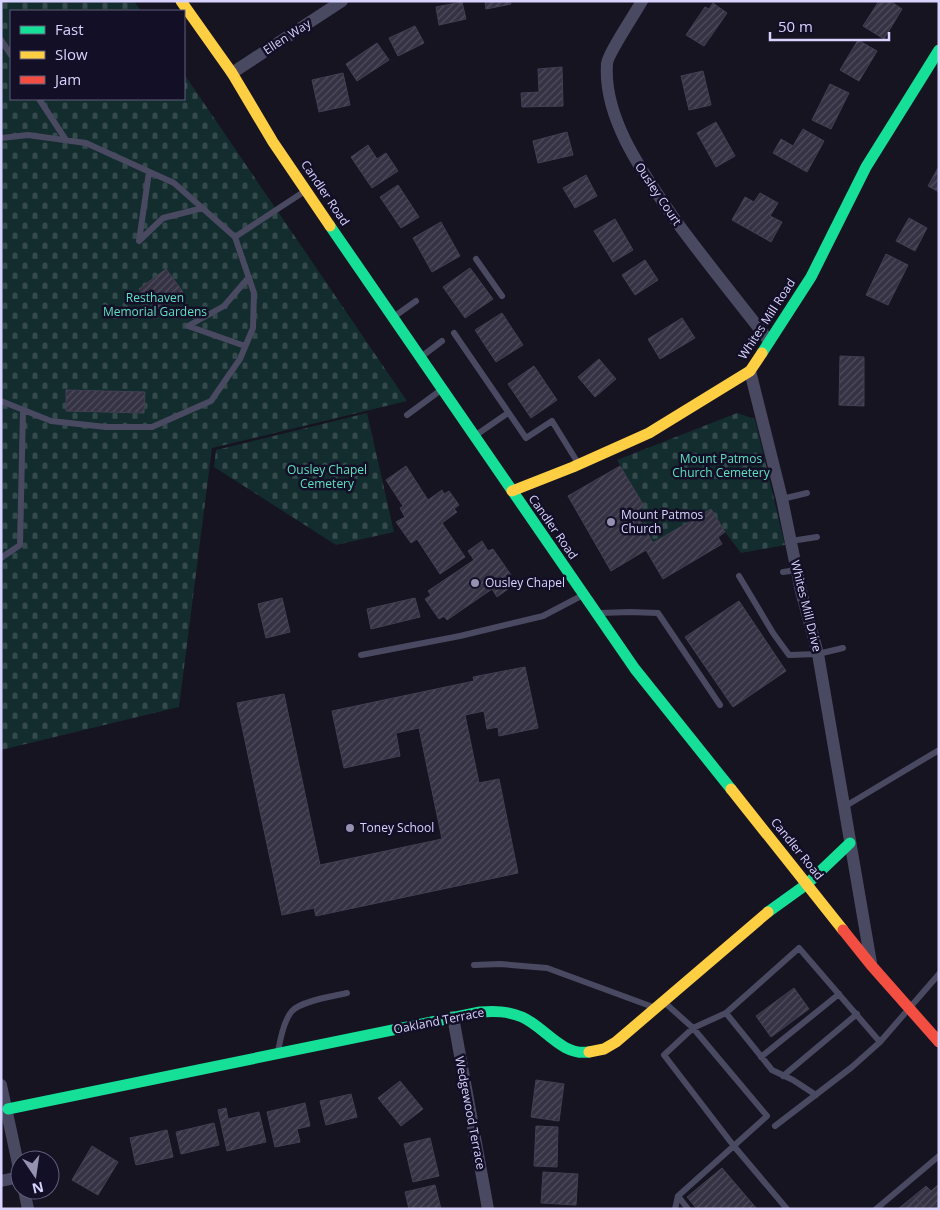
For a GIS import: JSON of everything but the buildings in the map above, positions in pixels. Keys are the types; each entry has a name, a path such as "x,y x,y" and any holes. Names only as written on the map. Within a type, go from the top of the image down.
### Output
{"street":[{"name":"Candler Road","path":"181,1 232,73 273,142 392,318 635,669 871,965 939,1042"},
{"name":"Ellen Way","path":"232,73 342,1"},
{"name":"Ousley Court","path":"642,1 607,62 607,86 616,115 640,170 700,254 769,341"},
{"name":"Whites Mill Road","path":"512,491 649,433 750,371 811,277 866,167 939,50"},
{"name":"Whites Mill Drive","path":"750,371 818,654 871,965"},
{"path":"807,884 850,843"},
{"name":"Oakland Terrace","path":"8,1109 480,1012 506,1011 524,1018 568,1050 586,1053 604,1049 616,1042 766,913 807,884"},
{"name":"Wedgewood Terrace","path":"453,1017 488,1209"},
{"path":"1,1085 8,1109 15,1150"}],"lane":[{"path":"1,40 10,54"},
{"path":"40,100 66,140"},
{"path":"1,138 28,134 86,143 174,183 235,237 254,293 253,328 240,359 211,402 152,427 106,427 51,421 1,401"},
{"path":"149,172 139,241 163,218 203,208"},
{"path":"235,237 306,190"},
{"path":"476,259 502,296"},
{"path":"245,346 188,326 224,306 248,277"},
{"path":"392,318 416,301"},
{"path":"454,333 526,438 552,421 579,464"},
{"path":"420,358 442,342"},
{"path":"406,415 442,389"},
{"path":"1,558 20,545 23,410"},
{"path":"474,437 508,413"},
{"path":"782,499 806,493"},
{"path":"791,542 817,537"},
{"path":"784,572 797,570"},
{"path":"739,576 773,633 789,655 818,654 843,648"},
{"path":"361,655 460,636 543,616 583,594"},
{"path":"596,613 658,613 720,705"},
{"path":"844,808 939,750"},
{"path":"787,1209 733,1145 664,1055 693,1028 726,1013 799,948 880,1042"},
{"path":"474,965 500,964 547,968 659,1005 693,1028 767,1116 678,1196 675,1209"},
{"path":"775,1126 852,1067 880,1042 939,974"},
{"path":"278,1053 282,1034 292,1010 311,1001 347,993"},
{"path":"761,1057 839,994"},
{"path":"726,1013 772,1070 816,1095"},
{"path":"784,1076 857,1014"},
{"path":"876,1209 939,1156"},
{"path":"678,1196 688,1209"}],"green space":[{"name":"Resthaven Memorial Gardens","path":"1,1 134,1 140,10 10,10 10,100 185,100 185,75 407,401 212,448 179,707 1,750"},
{"name":"Ousley Chapel Cemetery","path":"367,413 394,532 336,545 214,467 216,450"},
{"name":"Mount Patmos Church Cemetery","path":"737,413 755,419 785,545 741,553 711,509 653,543 635,512 644,506 617,460"}],"traffic: fast":[{"path":"762,353 811,277 866,167 939,50"},
{"path":"330,226 635,669 731,789"},
{"path":"768,912 807,884 850,843"},
{"path":"8,1109 480,1012 501,1012 522,1017 570,1050 589,1052"}],"traffic: slow":[{"path":"181,1 232,73 273,142 330,226"},
{"path":"512,491 573,467 649,433 750,371 762,353"},
{"path":"731,789 843,930"},
{"path":"589,1052 604,1049 616,1042 768,912"}],"traffic: jam":[{"path":"843,930 871,965 939,1042"}],"place":[{"name":"Mount Patmos Church","path":"611,522"},
{"name":"Ousley Chapel","path":"475,583"},
{"name":"Toney School","path":"350,828"}]}
